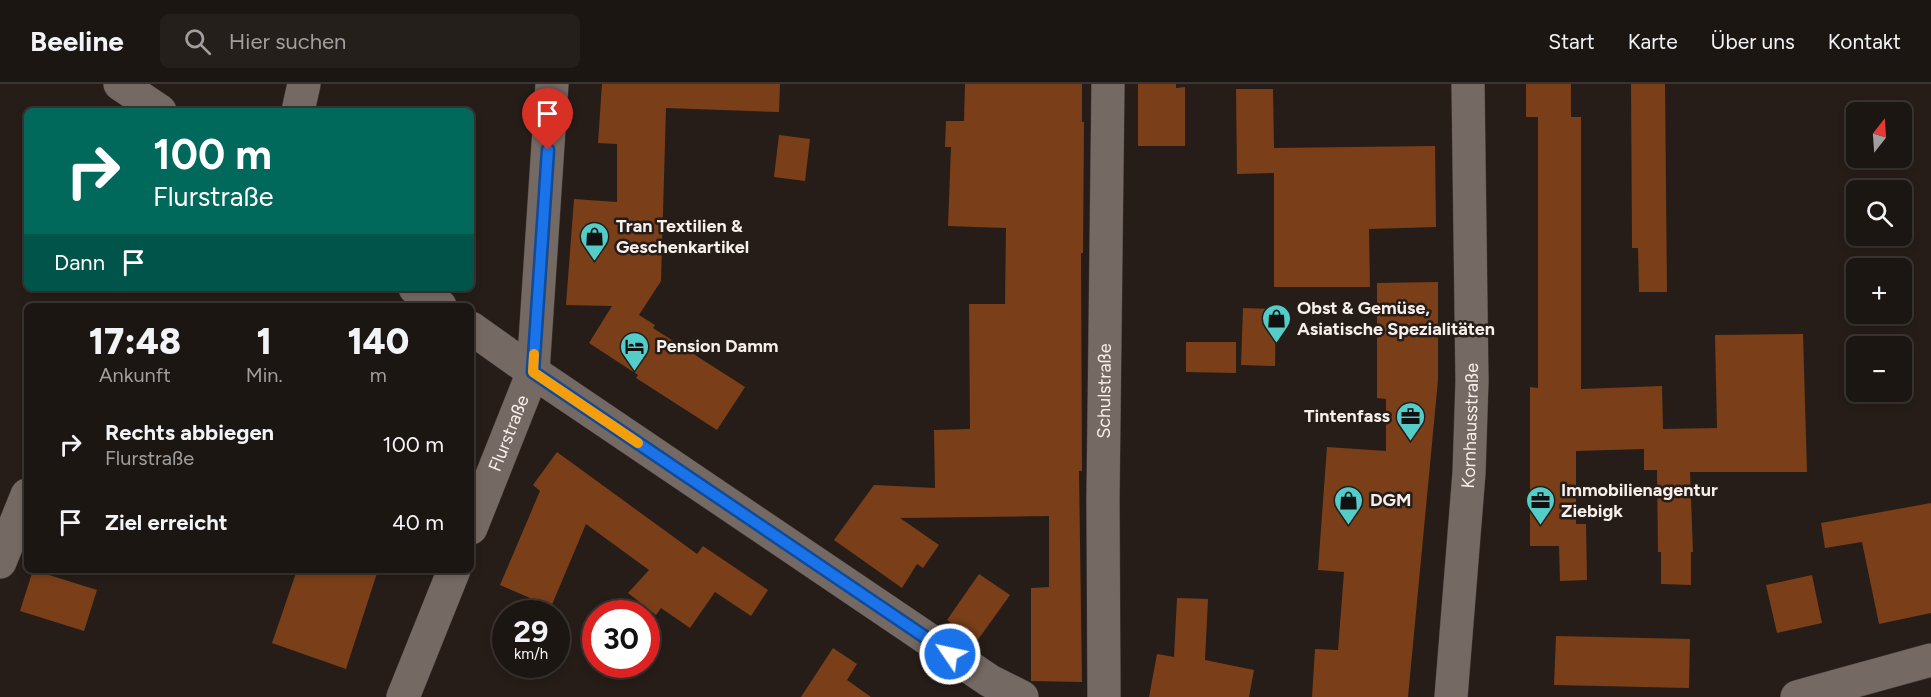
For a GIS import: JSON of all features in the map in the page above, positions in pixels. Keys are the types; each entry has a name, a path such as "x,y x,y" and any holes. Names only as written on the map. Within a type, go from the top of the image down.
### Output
{"street":[{"path":"120,84 156,108"},
{"path":"299,108 304,84"},
{"name":"Flurstraße","path":"474,520 533,372 552,84"},
{"name":"Schulstraße","path":"1104,697 1103,499 1108,84"},
{"name":"Kornhausstraße","path":"1451,697 1469,473 1472,381 1468,84"},
{"path":"419,291 436,303"},
{"path":"474,330 990,681 1022,697"},
{"path":"0,562 24,502"},
{"path":"403,697 453,573"},
{"path":"1797,697 1931,660"}],"building":[{"path":"602,84 780,84 779,112 666,108 661,281 639,315 655,325 653,328 745,387 717,430 636,378 638,375 589,343 612,306 566,305 574,199 617,202 617,144 598,143"},
{"path":"965,84 1082,84 1082,122 1084,122 1083,253 1081,253 1082,471 1079,471 1082,682 1031,681 1031,588 1049,587 1049,516 900,518 939,545 923,568 917,564 902,588 834,540 874,485 935,488 934,430 970,429 969,304 1005,304 1006,228 948,226 951,147 945,147 946,121 964,121"},
{"path":"1138,84 1176,84 1176,88 1185,87 1185,146 1138,146"},
{"path":"1526,84 1571,84 1571,117 1581,117 1581,389 1662,386 1663,429 1717,428 1715,335 1803,334 1807,472 1690,472 1693,552 1691,552 1691,585 1661,584 1661,552 1658,552 1657,470 1644,470 1644,449 1576,451 1576,524 1586,524 1587,580 1560,581 1559,546 1530,546 1530,387 1538,388 1538,117 1526,117"},
{"path":"1631,84 1665,84 1667,292 1639,292 1638,248 1632,248"},
{"path":"1236,89 1273,89 1274,148 1435,146 1436,227 1369,229 1370,287 1274,287 1274,173 1237,174"},
{"path":"779,135 810,139 805,181 774,177"},
{"path":"1438,282 1438,380 1408,697 1312,697 1315,649 1338,650 1344,572 1318,570 1327,447 1386,451 1386,399 1377,398 1377,283"},
{"path":"1243,308 1276,309 1275,366 1241,365"},
{"path":"1186,342 1236,342 1236,373 1186,372"},
{"path":"557,452 697,554 703,546 768,590 751,616 715,592 690,628 660,609 660,600 637,600 628,593 649,570 586,524 554,600 535,600 500,585 540,491 533,485"},
{"path":"1931,503 1931,613 1879,624 1862,542 1825,548 1821,523"},
{"path":"32,573 43,573 97,590 84,631 20,611"},
{"path":"296,573 377,573 346,669 272,643"},
{"path":"979,574 1010,595 977,641 947,620"},
{"path":"1812,575 1822,623 1777,633 1766,585"},
{"path":"1177,598 1208,599 1205,660 1254,670 1249,697 1149,697 1157,654 1174,657"},
{"path":"1556,636 1690,639 1689,688 1554,685"},
{"path":"833,648 857,664 847,680 871,697 801,697"}],"slow traffic":[{"path":"534,354 533,372 638,443"}],"place":[{"name":"Tran Textilien & Geschenkartikel","path":"595,262"},
{"name":"Obst & Gemüse, Asiatische Spezialitäten","path":"1276,344"},
{"name":"Pension Damm","path":"635,372"},
{"name":"Tintenfass","path":"1411,442"},
{"name":"DGM","path":"1349,526"},
{"name":"Immobilienagentur Ziebigk","path":"1540,526"}],"route":[{"path":"548,150 533,372 950,654"}]}
